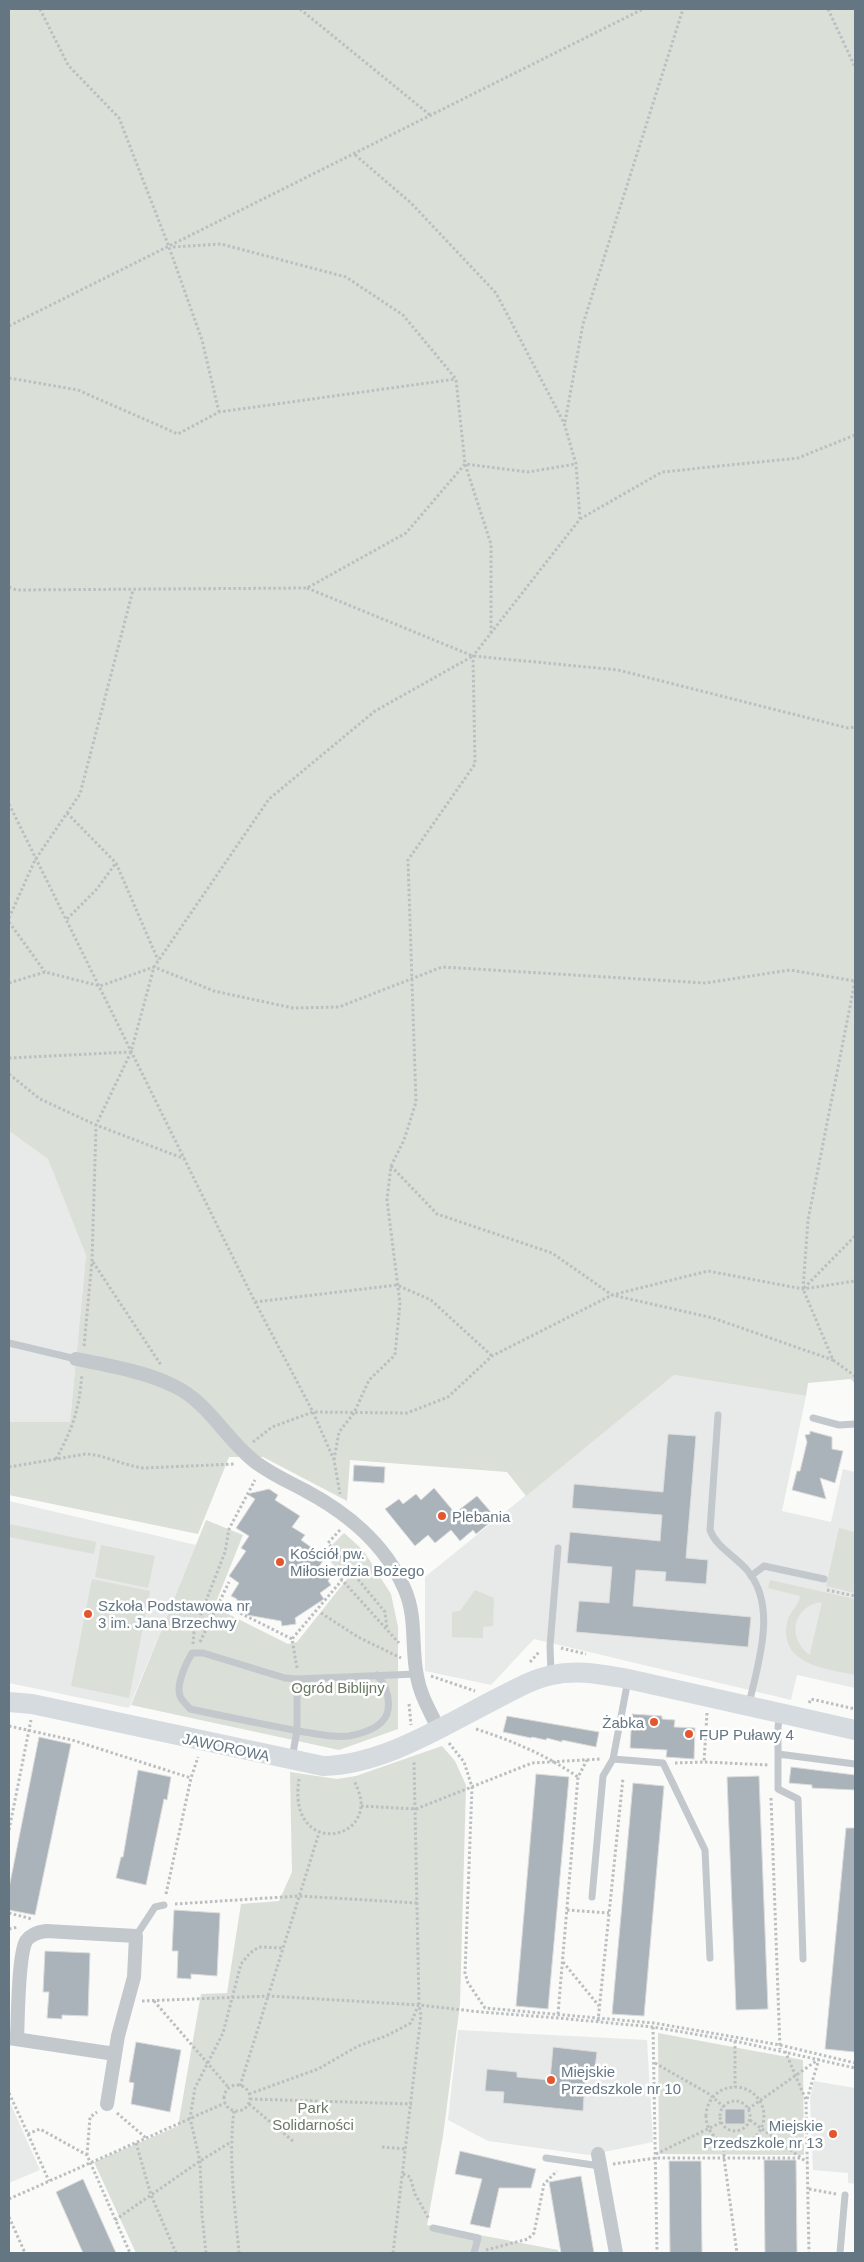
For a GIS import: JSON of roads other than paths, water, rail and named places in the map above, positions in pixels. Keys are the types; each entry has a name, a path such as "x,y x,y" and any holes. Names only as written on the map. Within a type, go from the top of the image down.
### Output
{"street":[{"path":"79,1360 158,1379 175,1386 200,1404 256,1469 343,1512 378,1544 405,1590 413,1619 411,1674 438,1728"},
{"name":"JAWOROWA","path":"9,1702 32,1704 296,1767 352,1764 371,1760 528,1683 551,1675 594,1673 855,1730"},
{"path":"107,2104 114,2054 134,1978 136,1936 46,1931 37,1932 30,1936 22,1953 13,2038 114,2054"},
{"path":"599,2160 616,2253"}],"lane":[{"path":"9,1343 79,1360"},
{"path":"718,1415 710,1530 716,1542 751,1576 761,1600 764,1627 748,1706"},
{"path":"813,1418 839,1425 855,1424"},
{"path":"551,1675 550,1646 558,1548"},
{"path":"751,1576 764,1566 824,1579"},
{"path":"377,1674 388,1692 386,1719 377,1727 350,1736 331,1736 297,1731 190,1709 181,1699 179,1691 186,1662 192,1653 202,1653 285,1678 297,1679 377,1674 411,1674"},
{"path":"296,1767 297,1679"},
{"path":"592,1898 603,1776 613,1759 628,1680"},
{"path":"780,1714 778,1727 778,1789 798,1799 803,1959"},
{"path":"778,1754 855,1764"},
{"path":"613,1759 663,1763 705,1850 710,1958"},
{"path":"136,1936 155,1907 164,1905"},
{"path":"546,2158 570,2161 599,2160"},
{"path":"840,2253 845,2195"},
{"path":"435,2229 478,2238 474,2253"}],"place":[{"name":"Plebania","path":"442,1516"},
{"name":"Kościół pw. Miłosierdzia Bożego","path":"280,1562"},
{"name":"Szkoła Podstawowa nr 3 im. Jana Brzechwy","path":"88,1614"},
{"name":"Żabka","path":"654,1722"},
{"name":"FUP Puławy 4","path":"689,1734"},
{"name":"Miejskie Przedszkole nr 10","path":"551,2080"},
{"name":"Miejskie Przedszkole nr 13","path":"833,2134"}],"park label":[{"name":"Ogród Biblijny","path":"338,1687"},
{"name":"Park Solidarności","path":"313,2116"}]}
